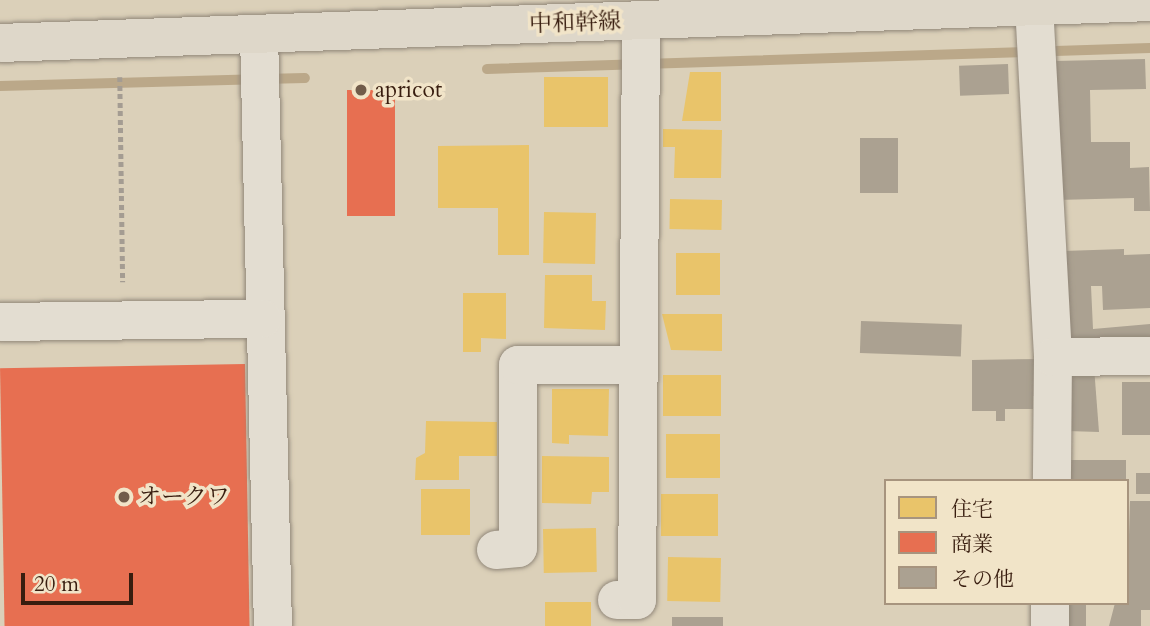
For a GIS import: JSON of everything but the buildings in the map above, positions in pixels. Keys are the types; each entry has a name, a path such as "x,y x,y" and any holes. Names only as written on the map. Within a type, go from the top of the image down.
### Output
{"main road":[{"name":"中和幹線","path":"0,43 641,20 1034,34 1150,2"}],"street":[{"path":"617,600 637,600 641,20"},
{"path":"260,34 261,319 271,332 273,626"},
{"path":"1034,34 1053,357 1052,479"},
{"path":"0,322 261,319"},
{"path":"1053,357 1150,356"},
{"path":"496,550 518,548 518,365 639,365"},
{"path":"1050,605 1050,626"}],"path":[{"path":"120,66 124,321"}],"waterway":[{"path":"487,69 1150,48"},
{"path":"0,86 305,78"}],"place":[{"name":"apricot","path":"361,90"},
{"name":"オークワ","path":"124,497"}]}
